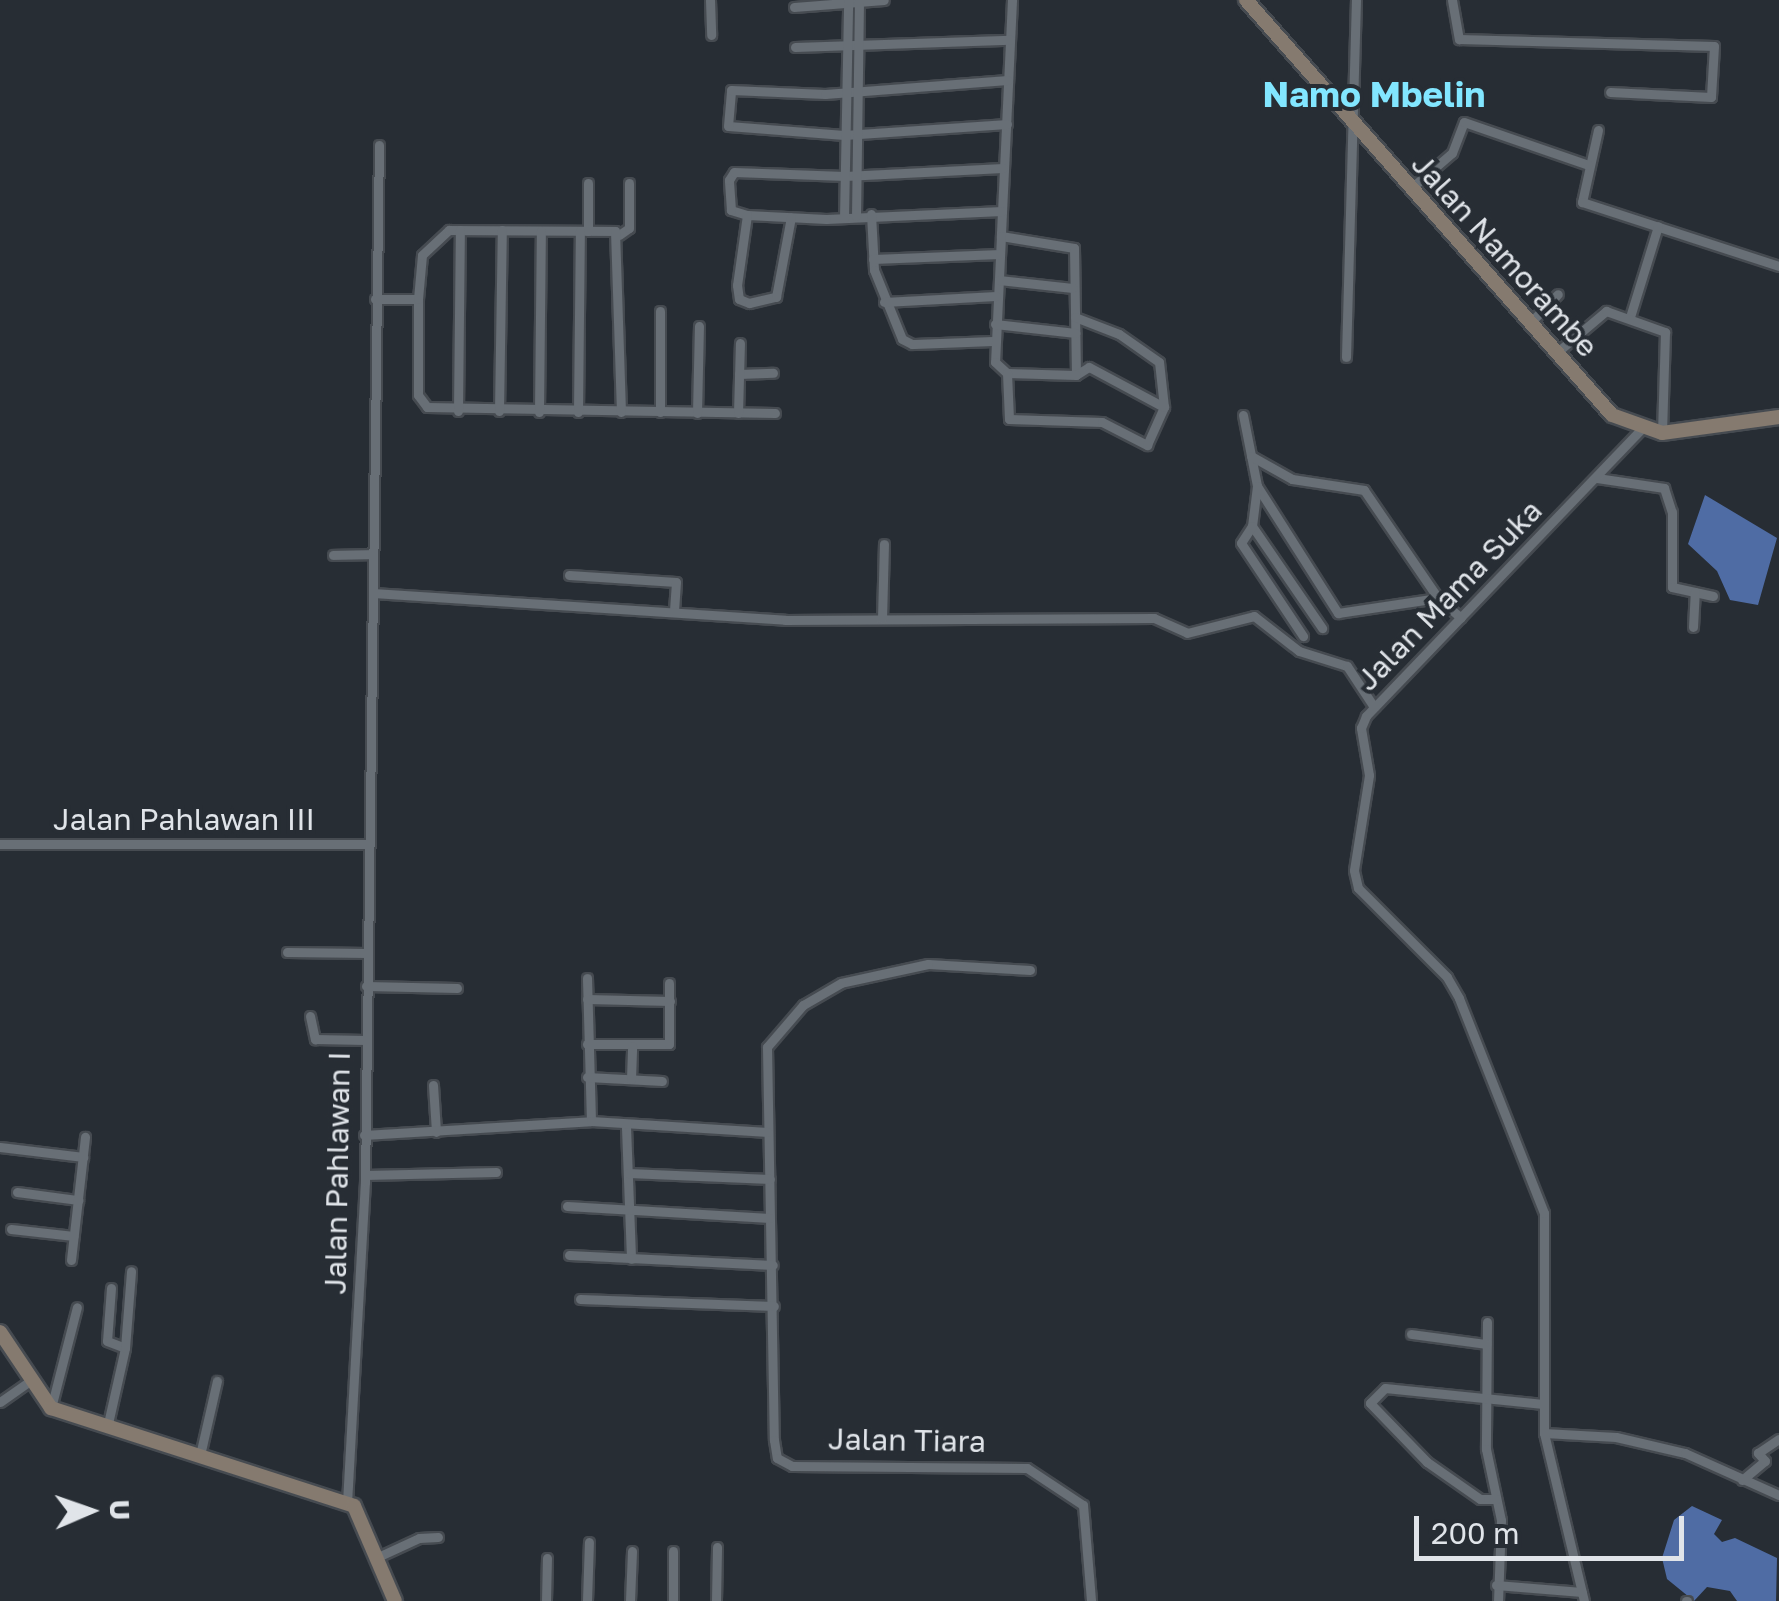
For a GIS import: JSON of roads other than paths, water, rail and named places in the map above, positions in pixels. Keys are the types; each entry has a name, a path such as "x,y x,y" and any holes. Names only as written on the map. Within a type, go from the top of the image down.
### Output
{"main road":[{"name":"Jalan Namorambe","path":"1246,0 1355,129 1612,416 1662,433 1779,418"},
{"path":"0,1332 29,1382 51,1408 347,1503 359,1512 395,1601"}],"street":[{"path":"710,0 711,35"},
{"path":"794,7 884,0"},
{"path":"1012,0 995,362 1007,373 1076,375 1089,367 1164,407"},
{"path":"1346,357 1356,0"},
{"path":"1452,0 1458,40 1714,46 1711,98 1610,92"},
{"path":"853,2 858,47 856,216"},
{"path":"844,218 846,48 853,2"},
{"path":"795,47 1010,40"},
{"path":"1006,124 844,135 730,129 728,96 736,89 846,92 1007,80"},
{"path":"1410,189 1452,153 1464,122 1588,165"},
{"path":"1598,130 1582,202 1779,266"},
{"name":"Jalan Pahlawan I","path":"347,1503 364,1175 380,145"},
{"path":"1002,168 845,176 734,172 730,210 844,218 1002,211"},
{"path":"578,412 588,183"},
{"path":"628,183 629,228 619,235 460,230 432,240 422,255 418,299 418,395 427,407 458,411 775,413"},
{"path":"748,214 737,284 740,300 749,304 776,297 792,217"},
{"path":"872,214 873,259 884,302 907,343 995,342"},
{"path":"1630,318 1658,226"},
{"path":"458,411 460,230"},
{"path":"499,411 502,230"},
{"path":"540,412 541,230"},
{"path":"619,235 621,412"},
{"path":"1001,236 1074,248 1076,375"},
{"path":"873,259 1000,254"},
{"path":"999,280 1073,288"},
{"path":"1528,325 1558,294"},
{"path":"884,302 996,296"},
{"path":"375,299 418,299"},
{"path":"660,312 660,412"},
{"path":"1555,354 1602,313 1630,318 1666,334 1662,433"},
{"path":"1007,373 1005,406 1016,422 1102,422 1145,446 1164,407 1164,373 1152,354 1076,317"},
{"path":"995,324 1074,333"},
{"path":"697,413 699,326"},
{"path":"738,413 740,343"},
{"path":"739,374 774,373"},
{"path":"1243,415 1258,486 1338,613 1438,598"},
{"name":"Jalan Mama Suka","path":"1583,1596 1544,1433 1544,1213 1447,976 1358,888 1354,870 1370,774 1361,728 1374,707 1642,428"},
{"path":"1251,456 1292,478 1364,490 1438,598 1461,618"},
{"path":"1597,478 1664,488 1672,512 1672,587 1712,596"},
{"path":"1258,486 1252,526 1241,543 1303,636"},
{"path":"1252,526 1322,628"},
{"path":"882,619 884,544"},
{"path":"333,555 373,554"},
{"path":"569,575 676,582 674,612"},
{"path":"1693,626 1695,592"},
{"path":"373,593 674,612 882,619 1154,618 1186,633 1254,616 1298,651 1347,666 1374,707"},
{"name":"Jalan Pahlawan III","path":"0,844 368,844"},
{"path":"287,952 368,953"},
{"path":"580,1299 774,1306 767,1048 822,990 928,964 1030,970"},
{"path":"587,978 591,1122"},
{"path":"587,1044 668,1044 669,983"},
{"path":"366,986 457,988"},
{"path":"587,999 670,1002"},
{"path":"310,1016 315,1039 365,1040"},
{"path":"631,1079 632,1046"},
{"path":"588,1078 662,1082"},
{"path":"433,1085 436,1132"},
{"path":"364,1135 591,1122 626,1128 768,1132"},
{"path":"626,1128 631,1259"},
{"path":"71,1260 86,1137"},
{"path":"0,1147 83,1158"},
{"path":"364,1175 496,1172"},
{"path":"628,1173 770,1179"},
{"path":"17,1192 78,1200"},
{"path":"567,1206 770,1218"},
{"path":"11,1229 74,1236"},
{"path":"570,1254 773,1265"},
{"path":"107,1428 125,1348 131,1271"},
{"path":"111,1288 106,1336 125,1348"},
{"name":"Jalan Tiara","path":"774,1306 774,1440 783,1464 1028,1468 1083,1505 1091,1601"},
{"path":"51,1408 76,1307"},
{"path":"1486,1322 1488,1477 1496,1499 1498,1601"},
{"path":"1411,1334 1486,1344"},
{"path":"200,1456 217,1381"},
{"path":"0,1402 29,1382"},
{"path":"1496,1499 1480,1498 1443,1473 1369,1406 1386,1388 1543,1404"},
{"path":"1544,1433 1616,1438 1685,1453 1779,1495"},
{"path":"1742,1480 1765,1461 1758,1453 1779,1438"},
{"path":"380,1556 426,1535 438,1538"},
{"path":"587,1601 589,1542"},
{"path":"716,1601 717,1546"},
{"path":"630,1601 632,1551"},
{"path":"673,1601 674,1552"},
{"path":"546,1601 547,1558"},
{"path":"1496,1585 1583,1596"}],"water":[{"path":"1705,495 1777,538 1758,605 1730,600 1717,571 1688,544"},
{"path":"1692,1506 1722,1520 1714,1534 1722,1542 1735,1538 1777,1558 1776,1601 1737,1601 1730,1591 1707,1587 1694,1601 1667,1579 1662,1558 1674,1520"}],"district":[{"name":"Namo Mbelin","path":"1374,94"}]}
